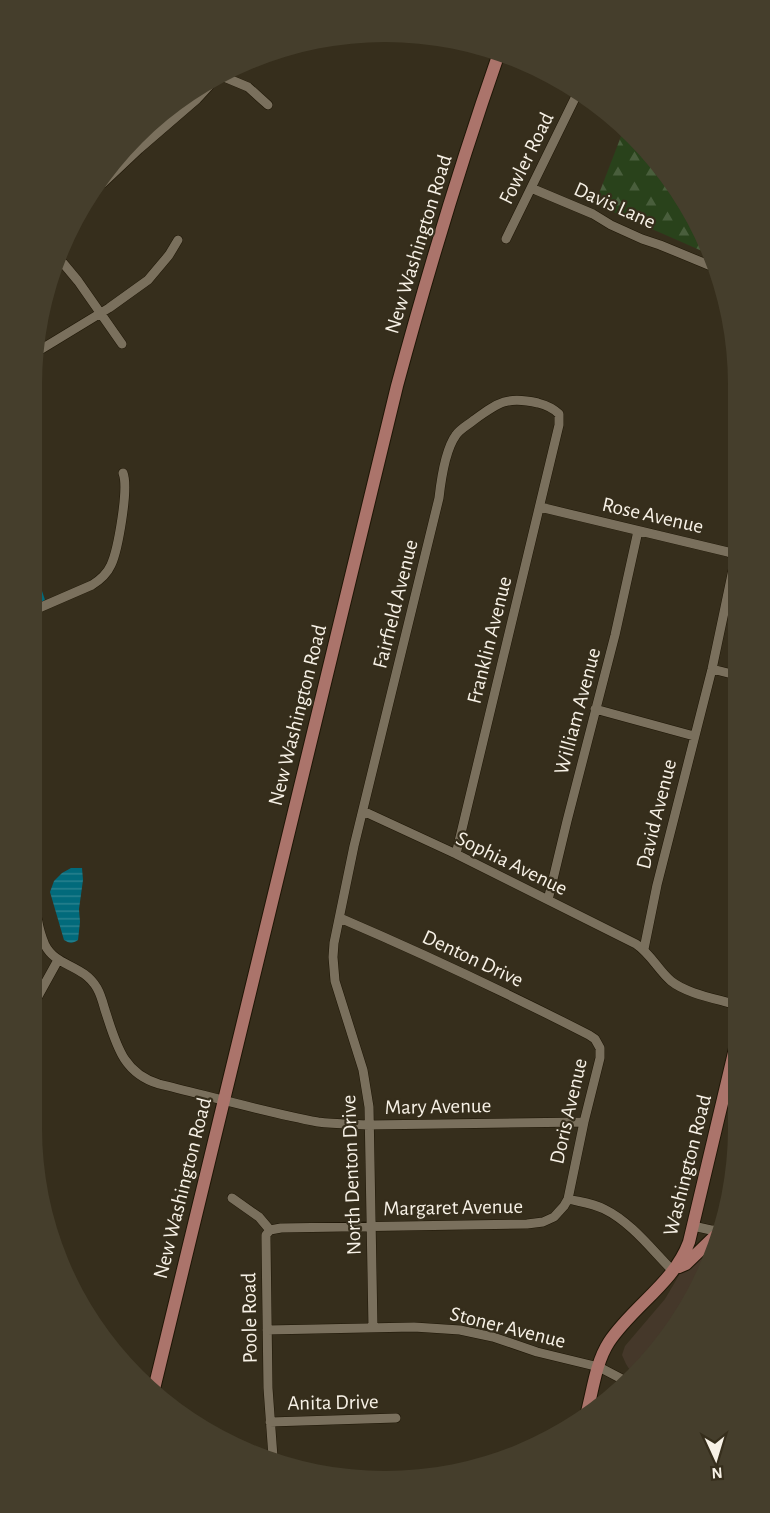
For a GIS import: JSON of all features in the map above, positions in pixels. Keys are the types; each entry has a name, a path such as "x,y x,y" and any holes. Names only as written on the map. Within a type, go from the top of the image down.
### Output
{"main road":[{"name":"New Washington Road","path":"155,1383 397,386 441,229 496,61"},
{"name":"Washington Road","path":"589,1403 599,1367 614,1336 673,1271 686,1252 728,1078"},
{"path":"673,1271 686,1264 708,1242"}],"street":[{"path":"230,79 248,87 268,105"},
{"path":"120,167 199,97"},
{"name":"Fowler Road","path":"506,239 575,99"},
{"name":"Davis Lane","path":"531,188 593,214 642,239 706,264"},
{"path":"44,347 129,295 148,280 178,240"},
{"path":"64,264 122,344"},
{"name":"Fairfield Avenue","path":"339,918 452,441 461,429 486,411 515,399 547,405 556,410 560,418 558,435"},
{"name":"Franklin Avenue","path":"456,854 558,435"},
{"path":"42,607 92,585 107,572 114,559 123,507 125,481 123,473"},
{"name":"Rose Avenue","path":"540,507 697,543 728,553"},
{"name":"William Avenue","path":"548,900 615,635 638,531"},
{"name":"David Avenue","path":"644,949 657,885 728,597"},
{"path":"712,669 728,673"},
{"path":"595,709 694,736"},
{"name":"Sophia Avenue","path":"363,811 619,934 644,949"},
{"name":"Denton Drive","path":"339,918 406,946 533,1006 588,1035"},
{"name":"North Denton Drive","path":"339,918 334,943 333,970 363,1070 369,1107 373,1328"},
{"path":"42,938 47,949 58,960 77,969 99,990 121,1054 131,1068 144,1079 224,1100"},
{"path":"644,949 659,968 678,986 728,1003"},
{"path":"42,989 58,960"},
{"name":"Doris Avenue","path":"568,1199 600,1058 600,1048 595,1039 588,1035"},
{"name":"Mary Avenue","path":"224,1100 320,1122 369,1125 584,1122"},
{"path":"232,1198 259,1217 270,1230"},
{"path":"568,1199 589,1203 612,1213 634,1231 673,1271"},
{"name":"Margaret Avenue","path":"270,1230 519,1225 543,1222 554,1217 568,1199"},
{"path":"693,1226 712,1230"},
{"name":"Poole Road","path":"270,1230 266,1234 267,1330 273,1452"},
{"name":"Stoner Avenue","path":"267,1330 414,1327 460,1330 599,1367 620,1378"},
{"name":"Anita Drive","path":"270,1422 396,1418"}],"shaded area":[{"path":"708,1244 682,1300 657,1337 629,1369 622,1355 625,1346 665,1299 691,1255"}],"green space":[{"path":"621,136 643,159 670,194 700,250 595,204"}],"water":[{"path":"71,868 82,868 83,880 78,940 71,943 64,940 50,892 54,881"}]}
